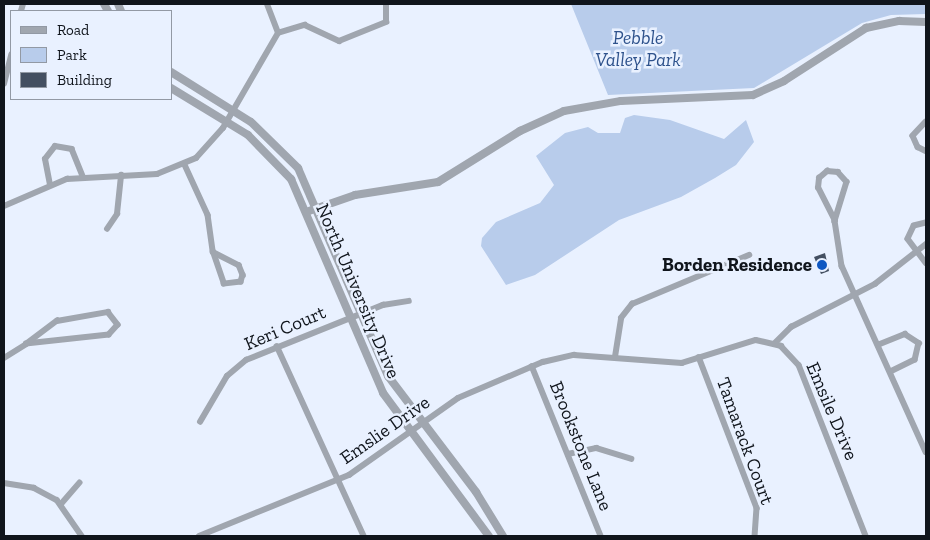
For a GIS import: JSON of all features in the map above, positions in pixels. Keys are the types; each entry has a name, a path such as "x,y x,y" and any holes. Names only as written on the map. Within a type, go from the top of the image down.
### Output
{"street":[{"path":"267,4 278,33"},
{"path":"4,206 50,185 83,176 157,174 185,165 208,148 227,122 278,33 305,25 339,41 386,22 386,4"},
{"path":"306,212 376,191 428,185 469,163 520,131 564,111 606,103 753,95 784,81 866,28 899,21 926,22"},
{"path":"4,84 10,59"},
{"name":"North University Drive","path":"172,73 233,111 288,155 318,208 360,313 388,376 422,425 476,492 503,536"},
{"name":"North University Drive","path":"172,89 227,122 277,161 306,212 349,318 383,393 489,536"},
{"path":"926,122 913,136 918,147 926,151"},
{"path":"50,185 45,159 55,146 72,149 83,176"},
{"path":"185,165 208,215 213,252 224,284 241,282 244,275 239,265 213,252"},
{"path":"835,221 847,185 840,173 831,170 821,176 818,186 835,221 842,266 924,439 926,452"},
{"path":"107,229 117,214 121,175"},
{"path":"926,224 916,225 909,233 916,252 926,263"},
{"path":"750,255 632,304 621,318 615,357 682,363 756,340 776,343 791,327 856,296 926,244"},
{"name":"Keri Court","path":"200,422 227,376 246,360 276,346 360,313 408,301"},
{"path":"4,358 26,344 49,324 76,315 108,312 117,322 116,330 108,335 26,344"},
{"path":"880,344 904,334 920,343 916,360 892,370"},
{"name":"Emsile Drive","path":"776,343 799,365 866,536"},
{"path":"276,346 364,536"},
{"name":"Emslie Drive","path":"199,536 338,480 412,432 458,398 532,366 558,357 615,357"},
{"name":"Tamarack Court","path":"699,357 757,508 755,536"},
{"name":"Brookstone Lane","path":"532,366 601,536"},
{"path":"568,454 596,448 630,459"},
{"path":"4,483 34,488 61,504 82,536"},
{"path":"61,504 79,483"}],"green space":[{"name":"Pebble Valley Park","path":"571,4 926,4 926,14 891,15 862,23 754,88 608,95"},
{"path":"634,115 670,120 724,139 746,120 754,142 736,165 715,178 681,197 619,220 535,275 506,285 481,246 482,238 496,222 540,203 554,185 536,156 565,133 588,127 598,133 620,133 625,118"}],"building":[{"name":"Borden Residence","path":"825,253 829,271 821,274 814,257"}],"place":[{"name":"Borden Residence","path":"822,265"}]}
